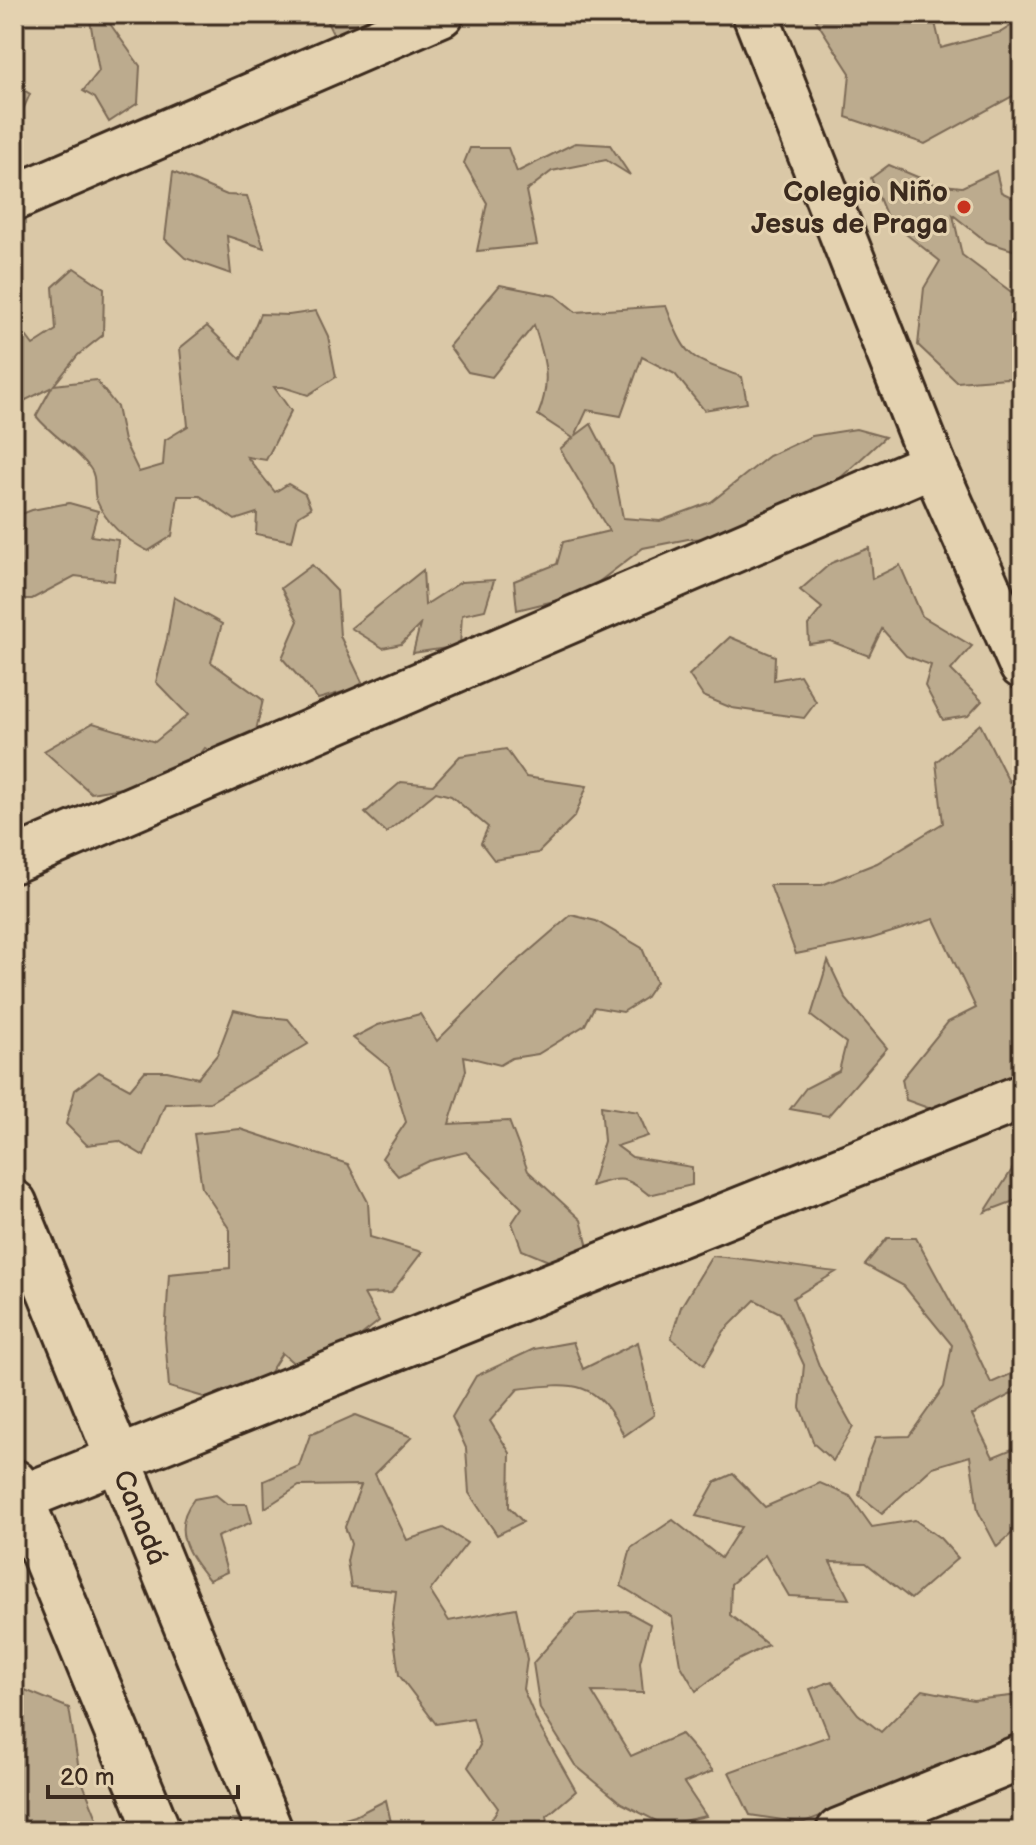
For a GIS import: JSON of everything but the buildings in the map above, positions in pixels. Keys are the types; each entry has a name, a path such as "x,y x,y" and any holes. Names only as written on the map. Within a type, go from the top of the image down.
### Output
{"street":[{"path":"14,198 441,14"},
{"path":"755,14 933,464 1022,666"},
{"path":"14,860 933,464"},
{"path":"158,1831 17,1490 117,1458 1022,1097"},
{"name":"Canadá","path":"14,1203 270,1831"},
{"path":"839,1831 1022,1757"}],"shaded area":[{"path":"103,14 140,66 138,103 109,122 95,98 83,91 99,71 89,15"},
{"path":"323,14 414,14 341,50"},
{"path":"812,14 933,14 941,48 1001,32 1022,19 1022,91 925,144 846,117 850,73"},
{"path":"14,84 30,94 14,130"},
{"path":"575,143 610,145 630,175 606,160 552,171 526,191 537,245 477,251 487,203 464,163 470,148 508,148 517,172"},
{"path":"889,165 934,184 962,187 996,171 1001,192 1022,202 1022,253 987,242 953,215 962,255 1022,300 1022,380 1007,378 957,382 918,345 924,288 940,261 888,220 871,178"},
{"path":"173,172 227,195 247,196 264,248 227,236 231,274 185,258 165,239"},
{"path":"74,268 104,288 103,335 78,355 54,385 96,380 117,407 124,441 139,472 163,465 165,440 188,426 180,348 207,326 241,359 260,314 289,315 316,311 328,336 336,377 308,395 274,387 291,411 266,460 247,457 275,492 288,484 305,494 311,508 298,516 292,541 256,534 257,513 235,520 200,496 178,496 172,536 148,551 124,536 111,523 96,499 90,468 36,416 52,387 24,401 14,397 14,320 33,345 56,330 53,287"},
{"path":"500,285 556,296 576,312 666,306 679,337 692,355 742,377 747,403 704,410 675,374 642,357 621,416 587,410 575,436 591,424 613,466 623,518 660,521 711,502 769,456 812,436 856,429 885,437 777,536 688,539 643,548 583,594 517,610 514,581 557,564 563,542 609,531 560,449 573,438 538,415 546,381 534,325 492,377 468,372 449,346"},
{"path":"69,503 98,511 91,536 118,540 114,581 75,576 32,599 14,599 14,517"},
{"path":"869,548 872,579 900,565 922,616 972,646 951,670 982,701 968,716 943,720 925,686 931,665 906,656 882,629 869,656 830,641 809,644 808,625 822,608 800,590 831,563"},
{"path":"312,565 337,591 340,636 364,686 318,699 282,658 298,621 281,588"},
{"path":"423,570 425,605 461,582 494,580 485,610 462,615 460,646 413,653 420,625 401,644 383,648 351,628"},
{"path":"174,597 222,624 211,662 263,700 255,735 221,757 205,748 182,778 91,793 44,751 93,723 155,742 188,715 156,682"},
{"path":"730,637 775,656 774,680 800,675 816,702 804,718 732,708 703,696 689,675"},
{"path":"980,724 1009,782 1022,772 1022,1072 964,1121 906,1100 902,1079 948,1022 976,1008 934,919 870,939 796,954 770,885 822,885 877,863 943,823 936,762"},
{"path":"506,749 526,777 587,786 575,816 538,853 494,860 481,843 488,827 451,796 436,792 386,833 365,813 401,782 433,785 460,756"},
{"path":"571,915 596,921 642,948 656,982 645,998 623,1012 594,1007 585,1025 538,1054 512,1058 500,1065 464,1056 466,1070 449,1124 509,1121 528,1171 581,1220 588,1247 563,1267 522,1250 512,1223 522,1208 466,1152 429,1161 398,1176 382,1158 406,1122 389,1067 353,1038 378,1025 420,1014 437,1041 511,967"},
{"path":"828,961 846,999 887,1048 828,1116 790,1109 806,1088 839,1071 846,1043 811,1016"},
{"path":"234,1010 288,1019 308,1044 210,1102 165,1104 144,1156 119,1141 87,1145 66,1124 75,1090 99,1072 130,1089 145,1071 167,1071 198,1078 217,1055"},
{"path":"601,1106 638,1112 648,1136 617,1146 632,1157 692,1167 692,1185 649,1195 622,1180 591,1186 604,1141"},
{"path":"240,1129 348,1164 368,1202 370,1237 422,1252 391,1293 364,1294 379,1321 349,1345 314,1381 282,1353 263,1383 207,1398 169,1387 165,1337 169,1274 230,1268 230,1230 202,1188 194,1134"},
{"path":"1022,1164 1022,1198 985,1212 1015,1165"},
{"path":"887,1238 916,1238 991,1383 1022,1369 1022,1386 1019,1390 972,1415 993,1457 1022,1445 1022,1481 1012,1486 1020,1526 997,1547 978,1511 970,1456 933,1467 882,1513 859,1495 876,1437 909,1436 944,1387 952,1345 904,1286 865,1265"},
{"path":"712,1256 836,1272 793,1298 820,1368 853,1427 833,1461 814,1444 800,1407 804,1365 780,1313 755,1300 724,1331 704,1365 671,1338 681,1307"},
{"path":"573,1342 583,1369 638,1342 654,1415 624,1436 604,1404 582,1388 555,1385 518,1389 490,1421 510,1453 509,1507 523,1522 497,1535 469,1493 466,1448 452,1417 476,1376 534,1349"},
{"path":"355,1415 412,1437 375,1474 407,1540 443,1528 467,1543 430,1591 449,1621 516,1608 527,1659 523,1689 538,1724 576,1791 547,1816 550,1831 485,1831 498,1808 468,1767 480,1745 473,1718 436,1724 399,1675 392,1624 396,1591 351,1587 347,1561 351,1544 345,1527 361,1485 299,1486 265,1508 264,1481 299,1466 310,1435"},
{"path":"733,1474 765,1507 820,1483 850,1496 872,1527 915,1520 940,1538 958,1558 911,1599 866,1563 830,1562 849,1599 789,1596 765,1555 731,1584 730,1615 768,1645 734,1662 696,1691 680,1664 672,1617 621,1586 631,1548 673,1520 721,1558 741,1527 696,1516 715,1482"},
{"path":"216,1495 227,1504 247,1504 252,1522 217,1537 227,1572 209,1580 189,1551 183,1521 194,1499"},
{"path":"626,1611 650,1624 640,1662 643,1693 592,1692 631,1756 681,1734 713,1771 684,1783 706,1816 664,1825 621,1803 575,1765 540,1709 533,1663 577,1614"},
{"path":"14,1681 20,1688 69,1708 80,1776 102,1831 14,1831"},
{"path":"832,1681 858,1714 881,1732 923,1690 973,1700 1020,1695 1022,1687 1022,1739 802,1823 750,1815 729,1772 829,1736 810,1689"},
{"path":"386,1800 393,1831 335,1831 331,1823 355,1816"},
{"path":"568,1822 609,1824 615,1831 561,1831"}],"place":[{"name":"Colegio Niño Jesus de Praga","path":"964,207"}]}
